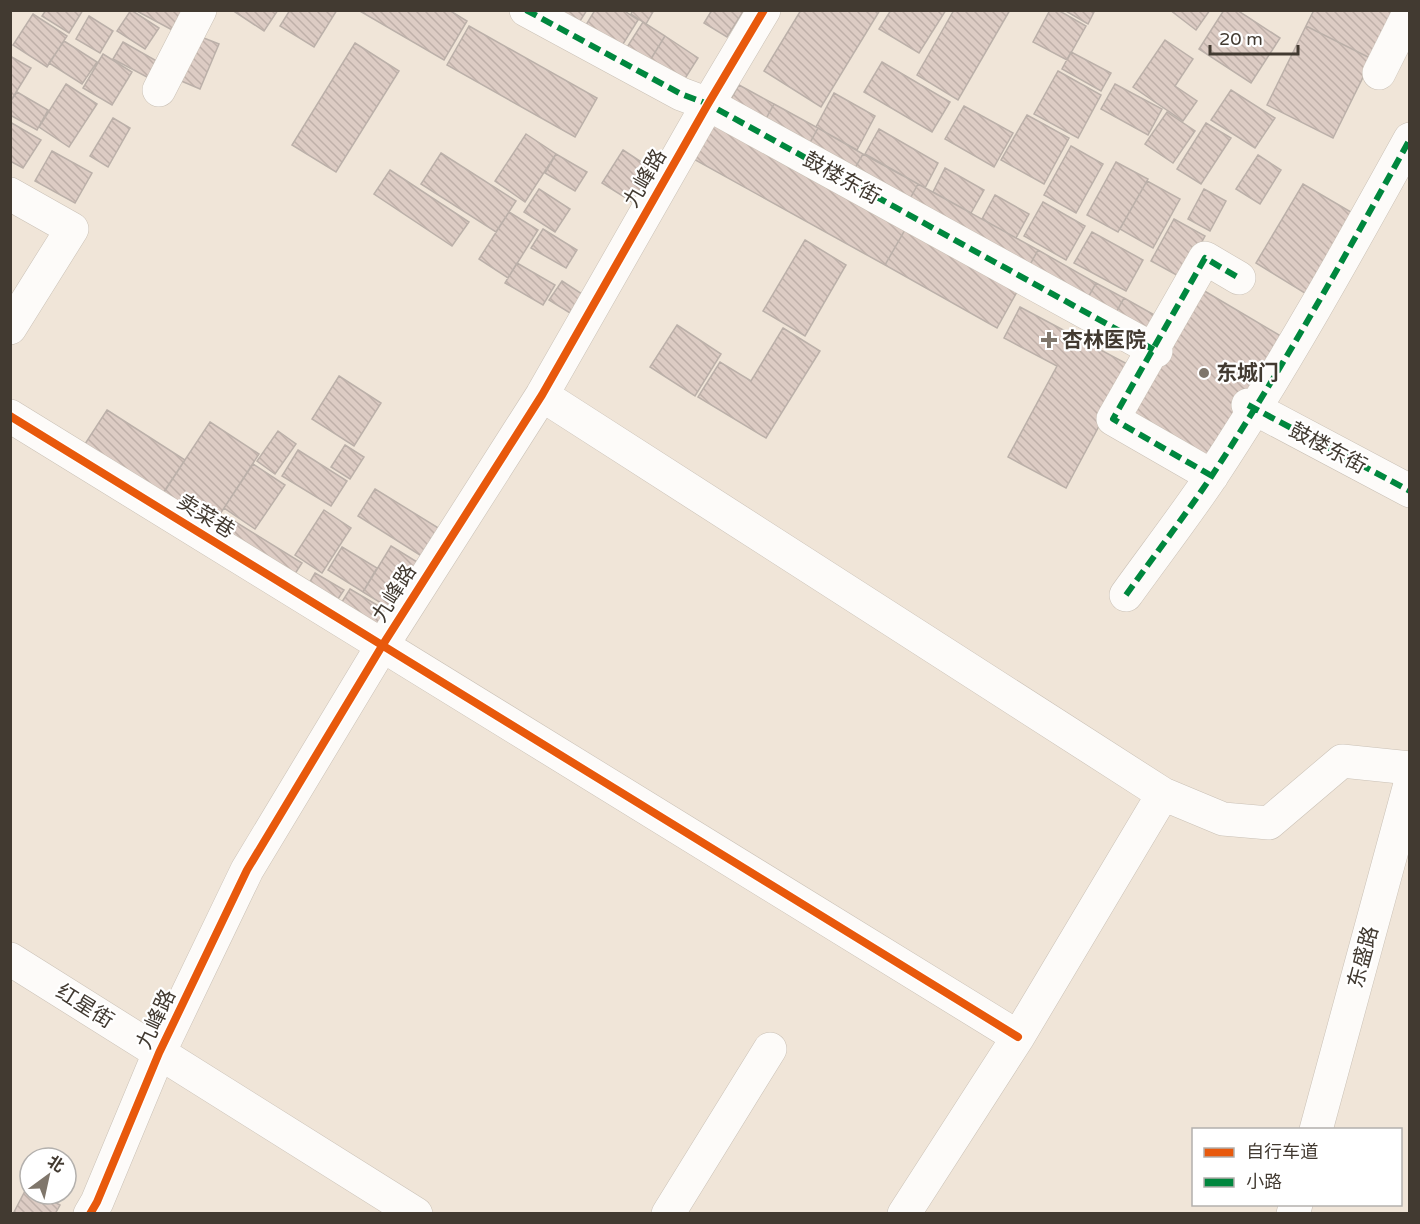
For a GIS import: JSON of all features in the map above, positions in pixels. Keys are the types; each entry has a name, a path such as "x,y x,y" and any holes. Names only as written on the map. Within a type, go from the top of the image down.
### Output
{"street":[{"path":"159,90 200,10"},
{"name":"鼓楼东街","path":"526,10 681,94 708,104 1155,350"},
{"name":"九峰路","path":"90,1214 159,1053 247,870 382,646 542,395 764,10"},
{"path":"1379,73 1410,11"},
{"path":"1126,596 1212,476 1251,407 1357,234 1410,139"},
{"path":"10,194 72,229 10,328"},
{"path":"1212,476 1113,419 1155,350 1205,258 1239,278"},
{"path":"542,395 1163,794 1223,819 1269,823 1342,761 1410,768"},
{"name":"鼓楼东街","path":"1251,407 1410,491"},
{"name":"卖菜巷","path":"10,417 1018,1037"},
{"name":"东盛路","path":"1317,1128 1410,784"},
{"path":"904,1214 1018,1037 1163,794"},
{"name":"红星街","path":"10,959 416,1214"},
{"path":"668,1214 770,1049"}],"building":[{"path":"46,10 83,10 69,33 42,16"},
{"path":"131,10 159,28 145,49 117,31"},
{"path":"135,10 185,10 174,31"},
{"path":"232,10 278,10 264,31"},
{"path":"290,10 337,10 314,47 280,26"},
{"path":"358,10 449,10 467,21 444,60"},
{"path":"547,10 587,10 575,29"},
{"path":"595,10 623,10 638,20 618,52 583,30"},
{"path":"633,10 654,10 646,24 631,14"},
{"path":"712,10 744,10 727,37 704,23"},
{"path":"801,10 880,10 821,107 764,71"},
{"path":"891,10 946,10 919,53 879,29"},
{"path":"954,10 1010,10 958,100 917,75"},
{"path":"1050,10 1058,10 1086,26 1067,60 1033,42"},
{"path":"1064,10 1095,10 1088,24"},
{"path":"1170,10 1210,10 1196,30"},
{"path":"1224,10 1237,10 1280,38 1251,83 1199,49"},
{"path":"1314,10 1396,10 1372,59 1306,26"},
{"path":"33,14 67,36 47,67 13,45"},
{"path":"89,16 113,31 100,53 76,39"},
{"path":"643,22 665,36 646,67 624,52"},
{"path":"469,26 597,98 575,137 447,65"},
{"path":"1306,26 1372,59 1333,138 1267,105"},
{"path":"191,33 219,44 200,89 172,77"},
{"path":"665,36 698,58 679,88 646,67"},
{"path":"1165,40 1193,59 1175,86 1197,101 1183,121 1133,87"},
{"path":"64,41 97,62 82,84 49,63"},
{"path":"123,42 169,68 160,84 113,59"},
{"path":"355,43 399,71 336,172 292,145"},
{"path":"1071,52 1111,73 1101,91 1062,69"},
{"path":"103,54 132,72 112,105 83,88"},
{"path":"10,56 31,68 10,102"},
{"path":"882,62 950,102 932,132 864,92"},
{"path":"1058,71 1101,95 1078,138 1034,114"},
{"path":"66,84 97,104 69,147 39,127"},
{"path":"1115,84 1162,109 1148,135 1101,109"},
{"path":"739,85 774,104 762,126 727,106"},
{"path":"1231,90 1275,118 1255,148 1211,120"},
{"path":"17,92 48,110 37,130 10,115 10,102"},
{"path":"834,93 875,116 857,150 816,127"},
{"path":"774,104 818,128 806,150 762,126"},
{"path":"964,106 1013,133 994,167 945,139"},
{"path":"1167,112 1195,131 1173,163 1145,144"},
{"path":"1027,115 1069,138 1044,184 1001,160"},
{"path":"113,118 130,128 108,167 90,156"},
{"path":"711,119 906,228 885,265 690,157"},
{"path":"10,122 41,140 23,168 10,161"},
{"path":"1206,123 1231,138 1201,184 1177,169"},
{"path":"818,128 863,154 851,175 806,150"},
{"path":"879,129 938,163 925,188 865,154"},
{"path":"526,134 556,154 525,202 495,181"},
{"path":"1071,146 1103,164 1076,213 1044,195"},
{"path":"623,150 658,173 637,205 602,183"},
{"path":"52,151 92,173 75,203 35,181"},
{"path":"441,153 516,201 496,232 421,184"},
{"path":"556,154 587,172 575,191 545,173"},
{"path":"863,154 918,184 906,206 851,175"},
{"path":"1258,155 1281,170 1260,204 1236,189"},
{"path":"1116,162 1148,179 1118,232 1087,215"},
{"path":"945,168 984,190 971,213 933,192"},
{"path":"390,170 469,222 452,246 374,194"},
{"path":"1147,181 1180,199 1153,248 1120,229"},
{"path":"918,184 1038,250 1026,272 906,206"},
{"path":"1303,184 1356,215 1308,295 1256,263"},
{"path":"539,189 570,209 555,232 524,212"},
{"path":"1204,189 1226,201 1210,231 1188,219"},
{"path":"995,195 1029,214 1016,238 982,219"},
{"path":"1043,202 1085,226 1066,260 1024,236"},
{"path":"509,212 538,230 508,278 479,259"},
{"path":"1174,219 1205,236 1182,278 1151,261"},
{"path":"906,228 1018,290 997,328 885,265"},
{"path":"543,229 577,250 566,268 531,248"},
{"path":"1092,232 1143,260 1126,291 1074,263"},
{"path":"805,240 846,265 805,336 763,311"},
{"path":"1038,250 1096,283 1084,305 1026,272"},
{"path":"517,263 555,285 543,305 505,283"},
{"path":"562,281 582,294 570,313 549,300"},
{"path":"1096,283 1124,298 1112,320 1084,305"},
{"name":"东城门","path":"1196,286 1284,338 1208,467 1120,415"},
{"path":"1124,298 1158,317 1145,339 1112,320"},
{"path":"1020,307 1131,366 1066,488 1008,457 1057,366 1004,338"},
{"path":"677,325 721,354 695,396 650,367"},
{"path":"783,328 820,351 766,438 698,397 720,362 751,381"},
{"path":"339,376 381,403 354,446 312,419"},
{"path":"107,410 185,460 161,497 83,447"},
{"path":"210,422 259,454 211,528 161,496"},
{"path":"278,431 296,444 275,474 257,461"},
{"path":"345,445 364,457 350,479 331,467"},
{"path":"298,450 347,481 331,506 282,476"},
{"path":"253,464 285,485 255,529 224,508"},
{"path":"375,489 440,529 423,557 358,516"},
{"path":"324,510 351,528 322,573 295,555"},
{"path":"226,516 302,563 289,583 211,530"},
{"path":"391,546 422,565 394,611 363,592"},
{"path":"342,547 377,568 363,592 328,570"},
{"path":"315,573 344,590 332,608 304,592"},
{"path":"350,589 394,615 380,639 335,613"},
{"path":"18,1204 59,1206 55,1214 13,1214"}],"marked path":[{"path":"526,10 681,94 708,104 1156,351"},
{"path":"1126,595 1211,477 1264,394 1410,139"},
{"path":"1212,476 1113,419 1205,258 1239,278"},
{"path":"1248,405 1410,491"}],"cycle path":[{"path":"90,1214 159,1053 247,870 382,646 542,395 764,10"},
{"path":"10,416 1018,1037"}],"place":[{"name":"杏林医院","path":"1049,340"},
{"name":"东城门","path":"1204,373"}]}
